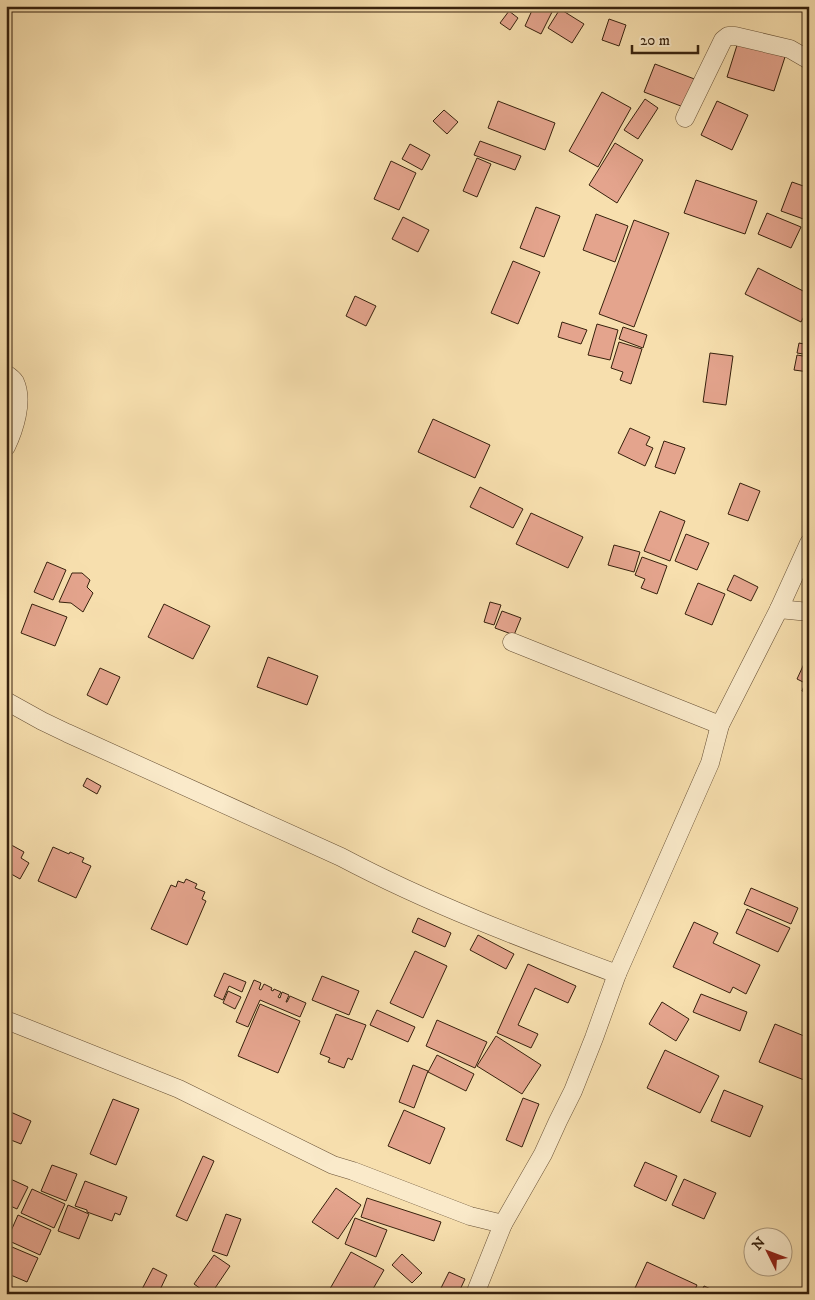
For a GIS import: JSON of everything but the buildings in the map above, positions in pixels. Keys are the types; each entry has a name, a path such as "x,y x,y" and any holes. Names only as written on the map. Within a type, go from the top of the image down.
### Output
{"street":[{"path":"685,118 723,40 728,36 790,49 809,60"},
{"path":"6,374 14,381 19,399 15,424 6,447"},
{"path":"475,1294 503,1224 543,1154 572,1091 594,1038 617,974 710,763 720,725 779,608 809,543"},
{"path":"779,608 809,612"},
{"path":"512,642 720,725"},
{"path":"6,701 50,725 341,857 438,904 617,974"},
{"path":"6,1020 179,1089 333,1165 470,1216 503,1224"}]}
